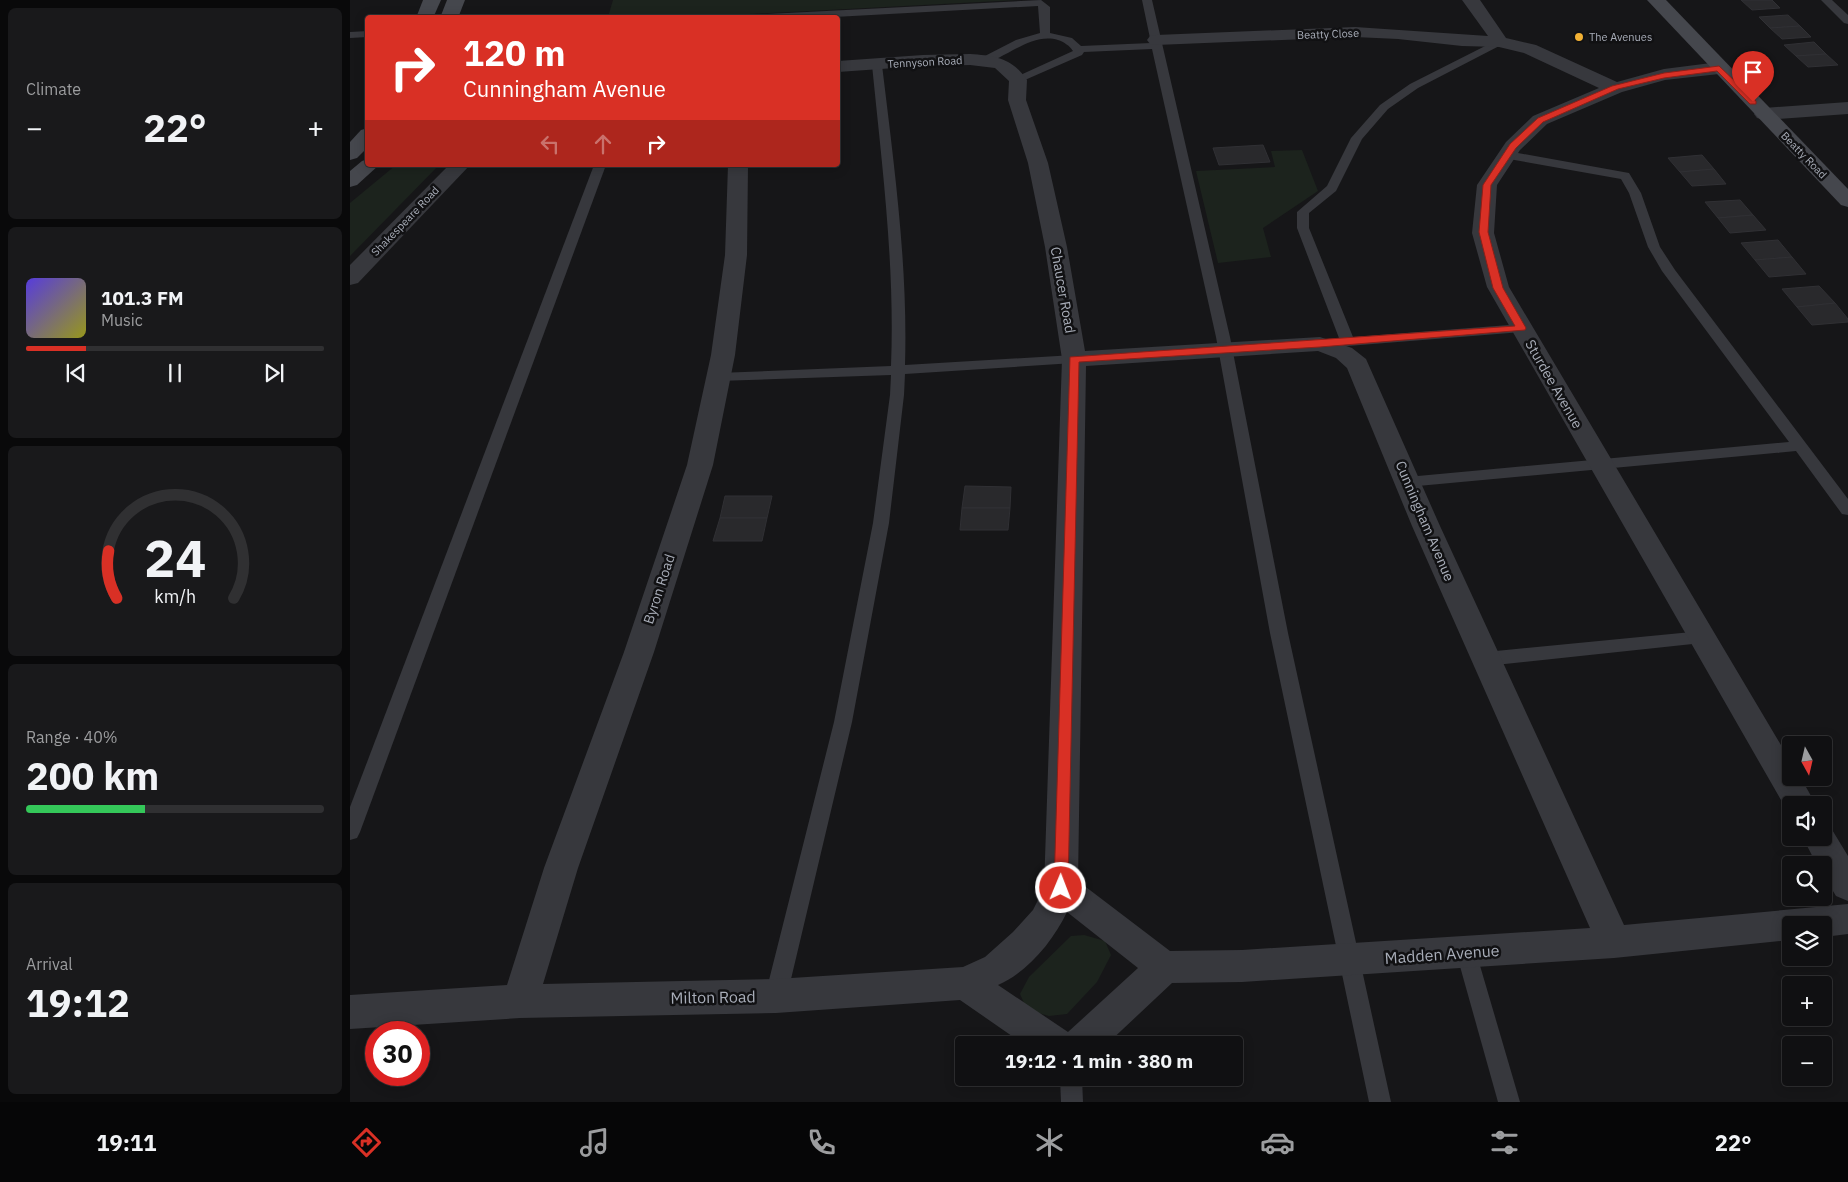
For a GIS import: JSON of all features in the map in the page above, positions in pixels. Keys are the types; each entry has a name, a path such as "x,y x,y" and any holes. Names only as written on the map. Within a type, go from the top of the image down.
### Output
{"street":[{"path":"425,15 432,0"},
{"path":"450,15 456,0"},
{"path":"1471,0 1499,42"},
{"name":"Beatty Road","path":"1656,0 1848,201"},
{"name":"Beatty Close","path":"1157,43 1355,32 1398,34 1462,41 1499,42 1530,49 1615,88"},
{"name":"Tennyson Road","path":"840,67 941,60 985,60 1001,64 1014,75"},
{"name":"Sturdee Avenue","path":"1719,68 1664,75 1615,88 1540,120 1513,146 1487,185 1483,232 1498,288 1795,796"},
{"name":"Chaucer Road","path":"965,983 998,968 1025,943 1045,921 1061,888 1074,359 1056,247 1038,163 1017,100 1014,75"},
{"path":"1764,114 1848,108"},
{"path":"350,154 365,137"},
{"path":"350,181 366,167"},
{"name":"Shakespeare Road","path":"350,278 458,167"},
{"name":"Byron Road","path":"520,1001 561,868 639,652 700,465 718,377 736,255 738,167"},
{"name":"Cunningham Avenue","path":"1074,359 1320,344 1344,352 1358,364 1407,482 1614,942"},
{"path":"1825,846 1848,886"},
{"path":"1061,888 1164,967 1090,1036"},
{"name":"Madden Avenue","path":"1164,967 1242,966 1614,942 1848,919"},
{"path":"965,983 1043,1036"},
{"name":"Milton Road","path":"350,1012 520,1001 776,996 965,983"}],"lane":[{"path":"1148,0 1179,148 1221,328 1279,633 1380,1102"},
{"path":"1826,0 1848,21"},
{"path":"805,15 1040,3 1045,7 1045,35"},
{"path":"350,35 365,34"},
{"path":"985,60 1035,36 1054,35 1076,45 1079,49"},
{"path":"1348,342 1303,228 1303,212 1332,188 1357,138 1384,108 1414,86 1499,42"},
{"path":"1079,49 1157,43"},
{"path":"1014,75 1078,53 1079,49"},
{"path":"776,996 841,731 881,523 896,395 900,314 892,200 877,65"},
{"path":"1507,155 1625,176 1635,193 1654,247 1670,271 1848,510"},
{"path":"350,832 457,552 599,167"},
{"path":"1320,344 1522,328"},
{"path":"718,377 898,370 1074,359"},
{"path":"1407,482 1800,446"},
{"path":"1486,659 1702,637"},
{"path":"1466,952 1509,1102"},
{"path":"1071,1086 1072,1102"}],"shaded area":[{"path":"613,0 1018,0 731,15 609,15"},
{"path":"1302,150 1318,191 1263,228 1271,257 1218,263 1196,171 1275,167 1271,151"},
{"path":"394,167 437,167 350,256 350,203"},
{"path":"1084,935 1105,941 1111,955 1097,982 1067,1014 1049,1016 1027,1010 1020,994 1029,977 1071,936"}],"building":[{"path":"1741,0 1772,0 1780,8 1752,10"},
{"path":"1788,15 1800,26 1770,28 1759,17"},
{"path":"1800,26 1811,37 1782,39 1770,28"},
{"path":"1814,42 1826,54 1796,56 1784,45"},
{"path":"1826,54 1838,65 1808,67 1796,56"},
{"path":"1263,145 1270,162 1219,165 1213,148"},
{"path":"1702,155 1714,169 1680,172 1668,158"},
{"path":"1714,169 1726,184 1692,186 1680,172"},
{"path":"1740,200 1753,215 1718,218 1705,202"},
{"path":"1753,215 1766,230 1730,233 1718,218"},
{"path":"1778,240 1792,257 1755,260 1741,243"},
{"path":"1792,257 1806,274 1769,277 1755,260"},
{"path":"1819,286 1835,303 1797,307 1782,289"},
{"path":"1835,303 1848,319 1848,322 1812,325 1797,307"},
{"path":"965,486 1011,487 1010,508 962,508"},
{"path":"725,496 772,496 767,518 720,518"},
{"path":"962,508 1010,508 1008,530 960,530"},
{"path":"720,518 767,518 762,541 713,541"}],"place":[{"name":"The Avenues","path":"1579,37"}],"route":[{"path":"1061,888 1074,359 1320,344 1522,328 1498,288 1483,232 1487,185 1513,146 1540,120 1563,108 1615,88 1664,75 1719,68 1753,102"}]}
